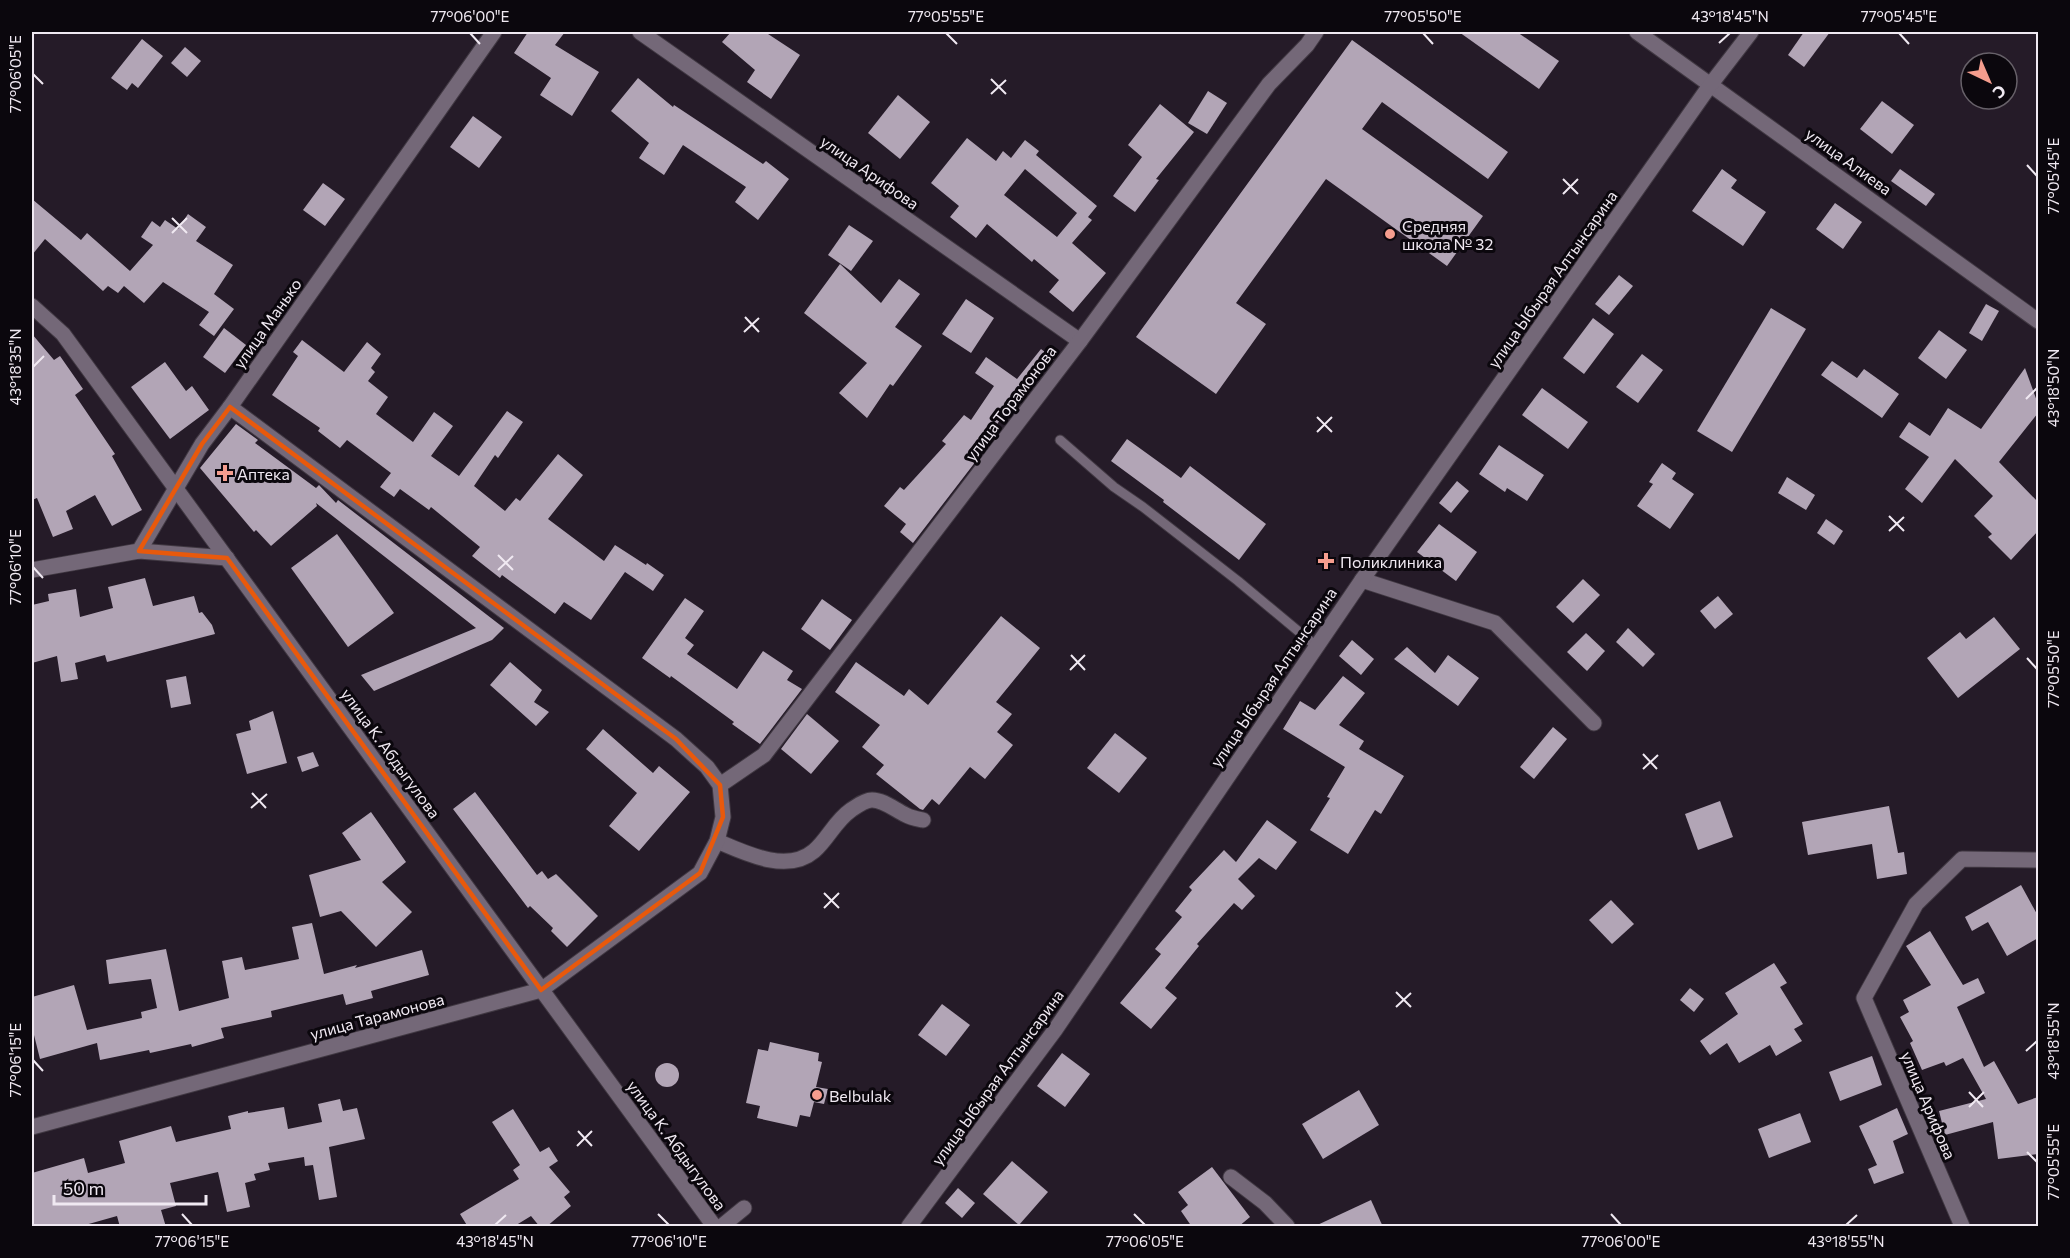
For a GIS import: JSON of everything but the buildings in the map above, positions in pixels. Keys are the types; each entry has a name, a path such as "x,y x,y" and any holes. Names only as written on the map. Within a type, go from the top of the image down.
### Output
{"street":[{"name":"улица Манько","path":"139,551 202,444 494,32"},
{"name":"улица Арифова","path":"640,32 1080,341"},
{"name":"улица Торамонова","path":"720,785 764,755 1080,341 1269,84 1307,45 1316,32"},
{"name":"улица Алиева","path":"1637,32 2038,321"},
{"name":"улица Ыбырая Алтынсарина","path":"909,1227 1054,1030 1362,580 1751,32"},
{"name":"улица К. Абдыгулова","path":"32,306 63,334 714,1227"},
{"path":"230,407 676,739 707,766 720,785 723,817 717,841 772,860 795,862 814,851 843,815 859,804 871,800 887,804 906,816 923,820"},
{"path":"32,570 139,551 227,558"},
{"path":"1362,580 1495,623 1594,723"},
{"name":"улица Тарамонова","path":"32,1127 542,990 700,873 717,841"},
{"name":"улица Арифова","path":"1962,1227 1864,998 1916,904 1962,859 2038,860"},
{"path":"1231,1178 1265,1203 1287,1227"},
{"path":"722,1227 744,1208"}],"lane":[{"path":"1060,440 1114,487 1238,581 1316,646"}],"highlighted area":[{"path":"230,407 676,739 720,785 723,817 700,873 541,990 227,558 139,551 202,444"}],"place":[{"name":"Средняя школа № 32","path":"1390,234"},
{"name":"Аптека","path":"225,473"},
{"name":"Поликлиника","path":"1326,561"},
{"name":"Belbulak","path":"817,1095"}]}
